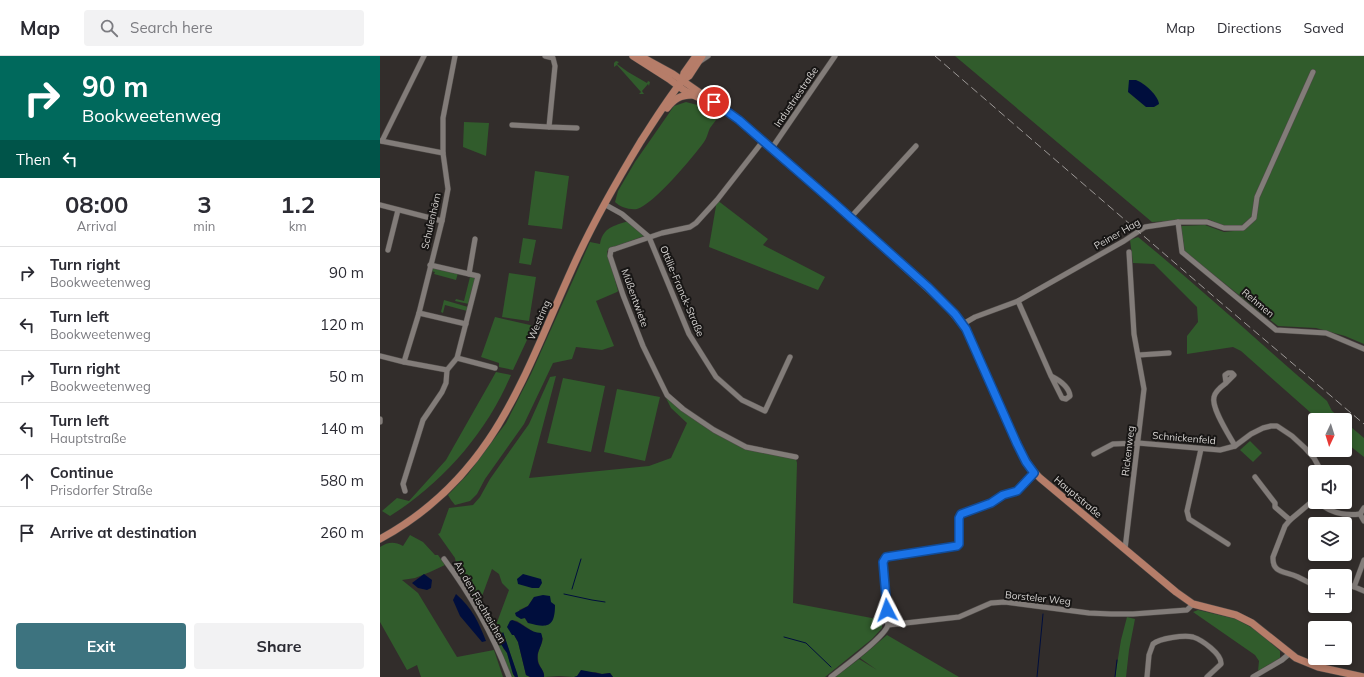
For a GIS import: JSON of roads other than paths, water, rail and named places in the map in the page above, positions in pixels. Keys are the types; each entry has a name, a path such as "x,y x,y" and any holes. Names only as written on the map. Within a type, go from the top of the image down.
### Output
{"main road":[{"path":"632,56 669,79 680,83 694,95 728,111"},
{"path":"640,56 680,83 728,111"},
{"name":"Westring","path":"380,539 414,517 452,484 473,461 497,428 523,380 576,259 604,204 652,124 680,83 684,73 699,58"},
{"path":"652,124 661,117 674,100 685,96 694,95"},
{"name":"Hauptstraße","path":"728,111 832,201 938,296 955,314 963,324 1018,446 1026,462 1034,473 1176,592 1193,604 1236,615 1252,623 1289,654 1296,658 1318,667 1364,677"}],"street":[{"path":"424,56 381,141 443,153"},
{"name":"Schulenhörn","path":"404,362 442,221 448,189 443,153 443,118 455,56"},
{"path":"546,56 552,58 555,66 549,127"},
{"path":"699,58 708,56"},
{"name":"Industriestraße","path":"772,148 835,56"},
{"name":"Peiner Hag","path":"963,324 1018,301 1124,241 1145,227 1178,222 1207,222 1224,228 1243,228 1254,218 1257,197 1313,72"},
{"path":"512,125 577,128"},
{"name":"Müßentwiete","path":"763,142 696,223 686,228 662,233 611,250 610,256 623,295 643,346 666,395 682,409 714,430 746,447 796,457"},
{"path":"851,218 916,146"},
{"name":"Ottilie-Franck-Straße","path":"604,204 622,214 649,237 689,334 716,377 742,400 765,411 790,357"},
{"path":"380,205 442,221"},
{"path":"388,250 398,210"},
{"name":"Rehmen","path":"1178,222 1182,252 1276,330 1326,333 1364,349"},
{"path":"469,274 475,239"},
{"name":"Rickenweg","path":"1125,549 1144,389 1134,334 1128,252"},
{"path":"405,491 403,484 424,420 442,392 446,382 447,370 457,358 478,276 430,265"},
{"path":"1018,301 1051,376 1062,398 1066,399 1070,396 1070,392 1060,380 1051,376"},
{"path":"418,313 466,324"},
{"path":"1139,355 1170,353"},
{"path":"380,356 447,370"},
{"path":"457,358 495,368"},
{"path":"1226,383 1220,387 1214,395 1213,404 1235,446"},
{"name":"Schnickenfeld","path":"1094,454 1113,444 1138,443 1220,450 1235,446 1251,434 1263,428 1277,426 1292,436 1305,448 1318,465"},
{"path":"1201,449 1187,511 1189,519 1228,544"},
{"path":"831,677 872,644 887,629 888,625 883,562 886,557 957,546 959,544 959,518 961,514 991,503 1003,495 1017,491 1034,473"},
{"path":"1254,477 1275,503 1275,507 1290,520"},
{"path":"1308,505 1290,520 1282,532 1273,557 1273,562 1277,569 1308,582"},
{"path":"1360,514 1364,508"},
{"path":"1327,509 1348,515 1360,514"},
{"path":"1360,514 1364,521"},
{"name":"An den Fischteichen","path":"444,558 476,608 495,642 509,677"},
{"path":"1364,560 1354,587 1364,591"},
{"name":"Borsteler Weg","path":"888,625 959,617 991,603 1005,602 1089,613 1133,614 1187,610 1193,604"},
{"path":"1147,677 1149,655 1153,644 1162,639 1189,637 1193,637 1217,653 1221,658 1221,664 1210,676"},
{"path":"1253,677 1282,660 1289,654"}],"waterway":[{"path":"572,589 581,559"},
{"path":"564,594 605,602"},
{"path":"1037,677 1043,614"},
{"path":"784,637 806,643 831,667"},
{"path":"1115,677 1117,660"}],"railway":[{"path":"935,56 1364,424"}]}
